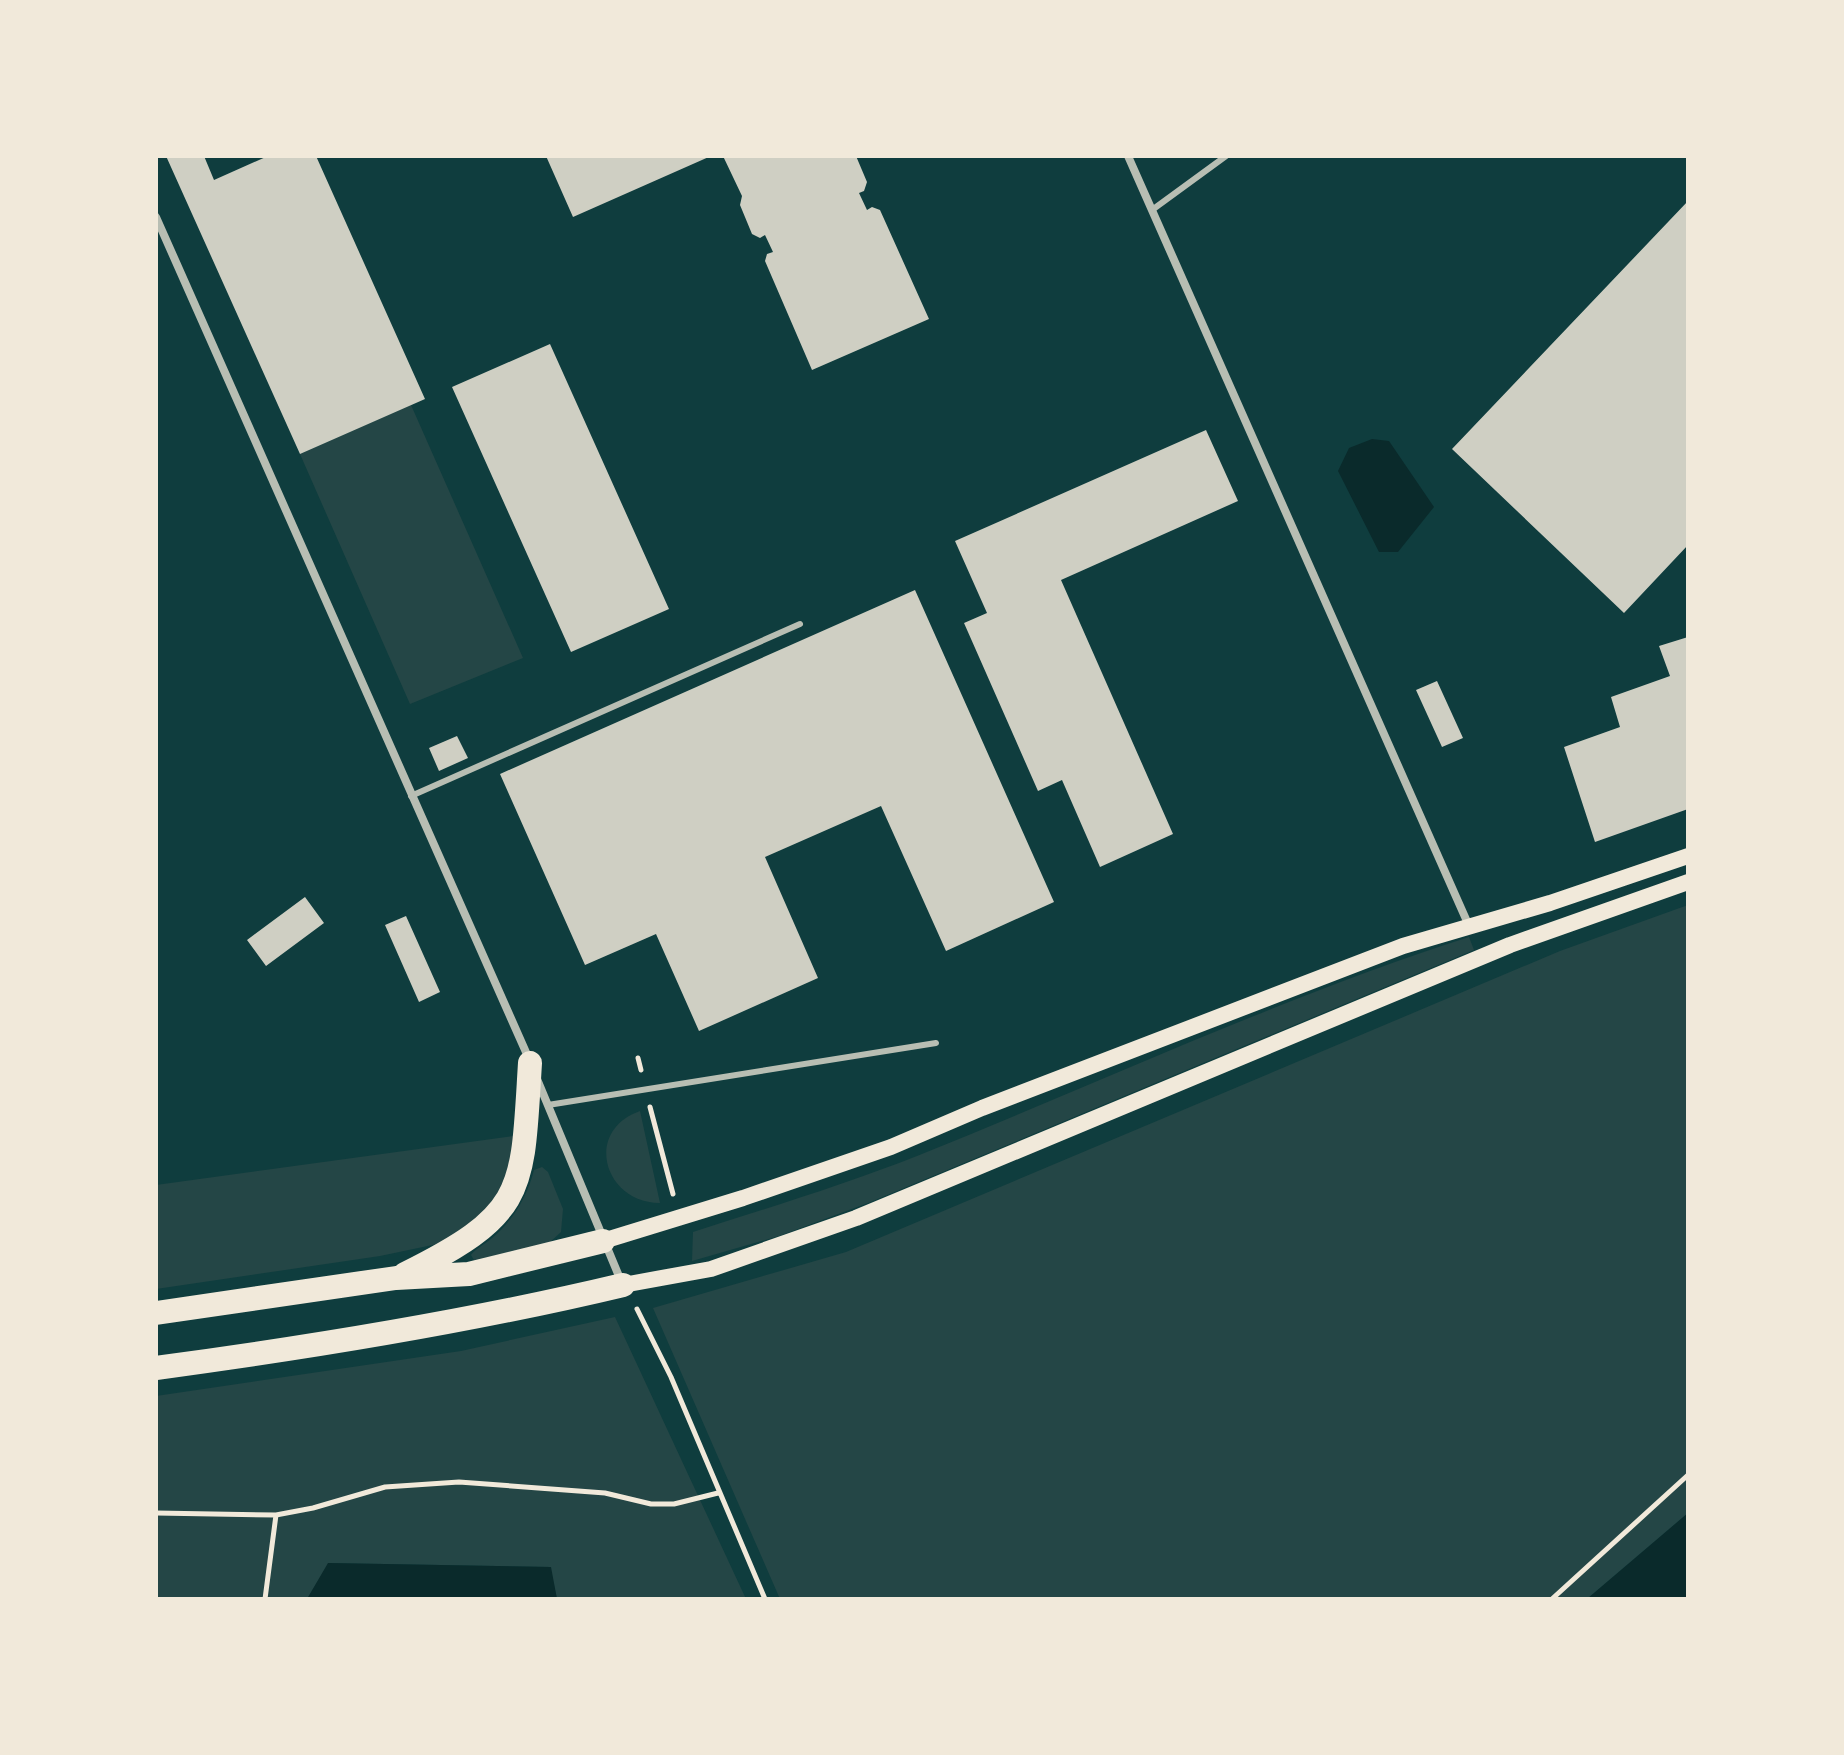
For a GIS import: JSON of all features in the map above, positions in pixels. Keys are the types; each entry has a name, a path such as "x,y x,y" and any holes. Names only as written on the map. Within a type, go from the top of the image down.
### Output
{"highway":[{"path":"396,1278 452,1251 505,1206 522,1166 530,1063"},
{"path":"156,1313 396,1278 469,1274 603,1241"},
{"path":"156,1368 409,1331 623,1285"}],"main road":[{"path":"603,1241 743,1198 891,1147 982,1108 1345,967 1688,856"},
{"path":"623,1285 711,1269 844,1223 1510,945 1688,882"}],"street":[{"path":"1128,156 1469,927"},
{"path":"156,217 530,1063 623,1285"}],"lane":[{"path":"1152,210 1226,156"},
{"path":"411,796 800,624"},
{"path":"548,1105 936,1043"}],"path":[{"path":"636,1309 671,1377 765,1599"},
{"path":"1552,1599 1688,1475"},
{"path":"156,1513 276,1515 313,1508 385,1487 437,1482 605,1493 651,1504 674,1504 718,1493"},
{"path":"265,1599 276,1515"}],"shaded area":[{"path":"411,405 523,658 410,704 300,454"},
{"path":"1372,439 1389,441 1434,507 1398,552 1379,552 1338,471 1349,448"},
{"path":"1688,905 1688,1513 1587,1599 780,1599 653,1308 846,1252 1560,951"},
{"path":"1469,937 1474,950 868,1203 779,1236 692,1261 693,1232 889,1167 1260,1014"},
{"path":"640,1111 660,1203 641,1200 625,1191 614,1179 608,1164 607,1149 611,1134 622,1121"},
{"path":"513,1136 512,1166 488,1216 442,1243 380,1256 156,1289 156,1185"},
{"path":"542,1167 548,1172 563,1209 561,1232 548,1244 474,1260 471,1255 506,1224 523,1199 534,1170"},
{"path":"615,1317 746,1599 557,1599 550,1567 329,1563 307,1599 156,1599 156,1396 461,1351"},
{"path":"1688,1513 1688,1599 1587,1599"},
{"path":"328,1563 551,1567 557,1599 307,1599"}],"building":[{"path":"166,156 204,156 214,180 268,156 316,156 425,399 300,454"},
{"path":"546,156 711,156 573,217"},
{"path":"723,156 856,156 867,182 864,191 859,193 867,210 872,207 880,210 929,319 812,370 765,261 767,254 773,252 765,235 760,238 752,234 740,205 742,196"},
{"path":"1688,201 1688,545 1624,613 1452,449"},
{"path":"550,344 669,609 571,652 452,387"},
{"path":"1206,430 1238,501 1061,580 1173,834 1100,867 1062,780 1038,791 964,623 987,613 955,541"},
{"path":"915,590 1054,902 946,951 881,806 765,857 818,978 699,1031 656,934 585,965 500,774"},
{"path":"1688,637 1688,809 1595,842 1564,747 1620,727 1611,697 1670,676 1659,646"},
{"path":"1437,681 1463,738 1442,747 1416,690"},
{"path":"457,736 468,758 439,771 429,748"},
{"path":"305,897 324,923 266,966 247,940"},
{"path":"406,916 440,992 419,1002 385,925"}]}
